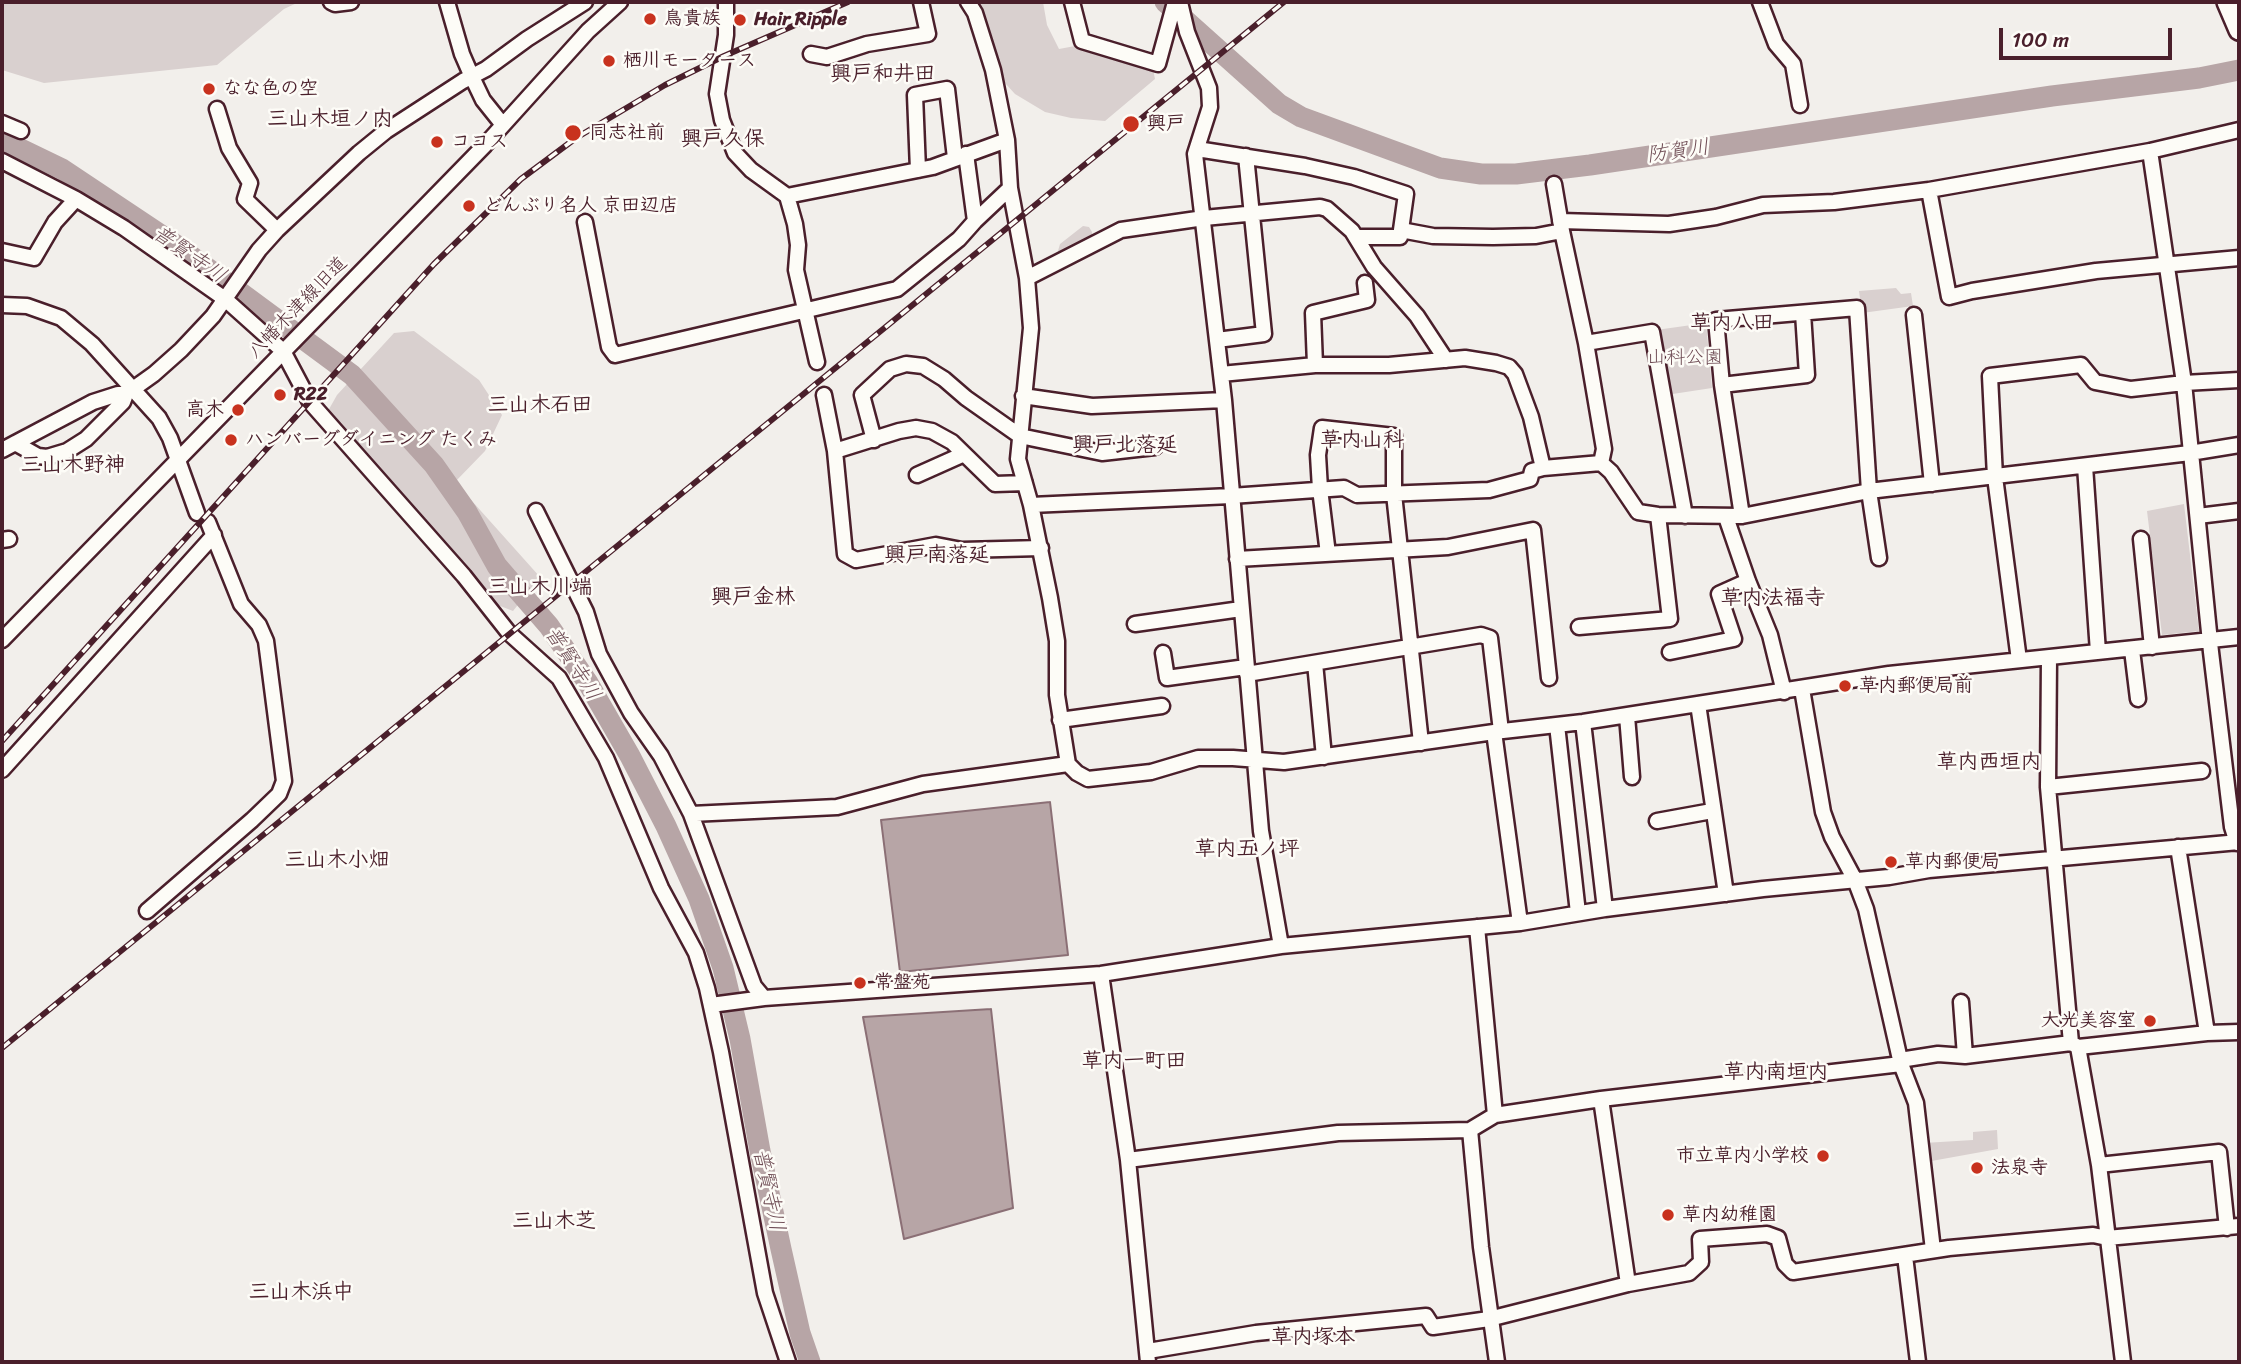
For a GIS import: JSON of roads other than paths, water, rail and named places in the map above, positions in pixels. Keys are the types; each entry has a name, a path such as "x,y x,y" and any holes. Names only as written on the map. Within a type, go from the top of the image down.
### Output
{"highway":[{"path":"2227,2 2239,30"}],"street":[{"path":"331,2 335,5 351,2"},
{"path":"447,2 472,77 483,100 503,125"},
{"path":"15,443 38,456 47,457 86,439 130,392 181,350 213,316 259,250 277,230 386,131 585,2"},
{"name":"八幡木津線旧道","path":"2,640 503,125 588,31 620,2"},
{"path":"726,2 726,35 717,94 722,120 735,153 751,170 787,196 798,245 796,270 817,362"},
{"path":"811,54 827,57 867,44 928,34 921,2"},
{"path":"968,2 975,13 990,58 1007,140 1010,188 1027,278 1031,328 1018,459 1041,548 1058,641 1057,695 1068,764 1088,779 1151,772 1198,758 1284,762 1627,716 1889,674 2132,650 2239,636"},
{"path":"1072,2 1082,41 1158,64 1177,2"},
{"path":"1177,2 1209,88 1210,107 1195,154 1224,400 1261,831 1281,946"},
{"path":"1760,2 1776,44 1793,64 1800,105"},
{"path":"918,170 915,95 947,89 975,221"},
{"path":"217,109 229,148 250,183 245,199 277,230"},
{"path":"2,123 21,131"},
{"path":"1401,230 1433,236 1493,237 1536,236 1561,226 1669,224 1716,217 1763,205 1834,202 1929,190 2150,151 2239,130"},
{"path":"787,196 933,167 1007,140"},
{"path":"1197,149 1354,177 1406,194 1400,237 1356,237"},
{"path":"714,1004 758,998 1101,974 1281,946 1520,923 1605,909 1889,877 1928,870 2238,842 2232,827 2210,640 2184,383 2150,151"},
{"path":"1217,340 1264,334 1246,156"},
{"path":"2,161 76,199 124,228 226,298 285,349 310,402 447,557 509,633 559,678 606,758 661,888 696,953 714,1004 765,1293 788,1362"},
{"path":"1554,184 1604,449 1601,463"},
{"path":"585,222 609,347 615,355 804,313 897,289 959,239 1010,188"},
{"path":"1929,190 1949,297 2096,271 2239,258"},
{"path":"2,250 34,258 55,222 76,199"},
{"path":"1027,278 1121,230 1204,218 1320,207 1338,218 1356,237 1374,267 1418,316 1446,360"},
{"path":"1315,365 1312,313 1367,300 1366,283"},
{"path":"2,305 27,306 61,318 92,344 130,392 159,418 241,604 259,625 266,641 284,781 279,794 147,911"},
{"path":"1742,516 1722,385 1716,320 1857,307 1869,491 1879,558"},
{"path":"1722,385 1807,375 1803,313"},
{"path":"1914,314 1932,484"},
{"path":"1586,343 1652,332 1685,516"},
{"path":"1221,374 1315,365 1389,365 1446,360 1480,360 1509,367 1515,374 1531,416 1543,468"},
{"path":"874,440 862,395 890,369 906,364 923,366 944,379 1020,436 1102,453 1155,447"},
{"path":"2019,660 1994,477 1990,376 2081,365 2095,382 2131,390 2239,380"},
{"path":"2,450 93,402 130,392"},
{"path":"824,395 835,452 845,554 856,559 936,545 962,550 1041,548"},
{"path":"1023,396 1092,406 1224,400"},
{"path":"835,452 899,430 916,428 932,431 952,442 995,484 1025,483"},
{"path":"1328,554 1318,455 1322,428 1394,436 1394,494 1421,743"},
{"path":"1031,505 1344,488 1357,495 1489,490 1530,479 1532,471 1543,468 1601,463 1611,472 1638,512 1726,517 1869,491 2239,445"},
{"path":"918,475 964,454"},
{"path":"2085,466 2098,652"},
{"path":"536,511 586,611 599,654 631,713 661,756 691,814 758,998"},
{"path":"2198,516 2239,511"},
{"path":"1579,627 1670,619 1658,515"},
{"path":"1726,517 1770,635 1784,692"},
{"path":"2,770 206,523"},
{"path":"1237,559 1448,547 1533,530 1549,678"},
{"path":"2141,539 2152,647"},
{"path":"1670,652 1734,639 1719,594 1748,581"},
{"path":"1135,624 1241,610"},
{"path":"1163,653 1167,678 1315,663 1480,635 1490,638 1520,923"},
{"path":"2132,650 2138,699"},
{"path":"2049,658 2048,787 2055,858 2075,1045 2099,1165 2123,1362"},
{"path":"1315,663 1324,757"},
{"path":"1802,689 1823,812 1832,837 1855,880 1869,919 1900,1062 1916,1103 1933,1250"},
{"path":"1698,705 1726,894"},
{"path":"1060,720 1162,706"},
{"path":"1627,716 1632,776"},
{"path":"1583,722 1605,909"},
{"path":"1557,725 1578,913"},
{"path":"691,814 837,807 923,784 1068,764"},
{"path":"2048,787 2202,771"},
{"path":"1657,821 1712,811"},
{"path":"2178,848 2207,1032"},
{"path":"1477,927 1495,1115"},
{"path":"1101,974 1128,1160 1148,1357 1256,1333 1426,1316 1433,1326 1489,1319 1628,1284 1689,1273 1701,1262 1700,1239 1771,1235 1778,1238 1785,1264 1793,1272 1933,1250 2093,1235 2107,1238 2233,1227 2219,1152 2099,1165"},
{"path":"1961,1002 1965,1056"},
{"path":"1128,1160 1338,1133 1470,1130 1495,1115 1601,1099 1900,1062 1938,1054 1965,1056 2239,1031"},
{"path":"1601,1099 1628,1284"},
{"path":"1470,1130 1489,1319 1497,1362"},
{"path":"1905,1256 1918,1362"}],"waterway":[{"name":"防賀川","path":"1165,2 1279,104 1301,117 1440,168 1481,174 1516,174 1590,165 2052,96 2199,78 2239,70"},
{"name":"普賢寺川","path":"2,140 62,169 176,245 352,375 434,465 467,512 497,566 549,626 588,683 666,826 699,899 723,968 740,1039 781,1249 800,1333 810,1362"}],"railway":[{"path":"2,741 434,264 521,179 576,138 665,85 848,2"},
{"path":"2,1048 1284,2"}],"place":[{"name":"鳥貴族","path":"650,19"},
{"name":"Hair Ripple","path":"740,20"},
{"name":"栖川モータース","path":"609,61"},
{"name":"なな色の空","path":"209,89"},
{"name":"興戸","path":"1131,124"},
{"name":"同志社前","path":"573,133"},
{"name":"ココス","path":"437,142"},
{"name":"どんぶり名人 京田辺店","path":"469,206"},
{"name":"R22","path":"280,395"},
{"name":"高木","path":"238,410"},
{"name":"ハンバーグダイニング たくみ","path":"231,440"},
{"name":"草内郵便局前","path":"1845,686"},
{"name":"草内郵便局","path":"1891,862"},
{"name":"常盤苑","path":"860,983"},
{"name":"大光美容室","path":"2150,1021"},
{"name":"市立草内小学校","path":"1823,1156"},
{"name":"法泉寺","path":"1977,1168"},
{"name":"草内幼稚園","path":"1668,1215"}],"district":[{"name":"興戸和井田","path":"883,75"},
{"name":"三山木垣ノ内","path":"330,120"},
{"name":"興戸久保","path":"723,140"},
{"name":"草内八田","path":"1732,324"},
{"name":"三山木石田","path":"540,406"},
{"name":"草内山科","path":"1362,441"},
{"name":"興戸北落延","path":"1125,446"},
{"name":"三山木野神","path":"73,466"},
{"name":"興戸南落延","path":"937,556"},
{"name":"三山木川端","path":"540,588"},
{"name":"興戸金林","path":"753,598"},
{"name":"草内法福寺","path":"1773,599"},
{"name":"草内西垣内","path":"1989,763"},
{"name":"草内五ノ坪","path":"1247,850"},
{"name":"三山木小畑","path":"337,861"},
{"name":"草内一町田","path":"1134,1062"},
{"name":"草内南垣内","path":"1776,1073"},
{"name":"三山木芝","path":"554,1222"},
{"name":"三山木浜中","path":"301,1293"},
{"name":"草内塚本","path":"1313,1338"}],"park label":[{"name":"山科公園","path":"1685,358"}]}
